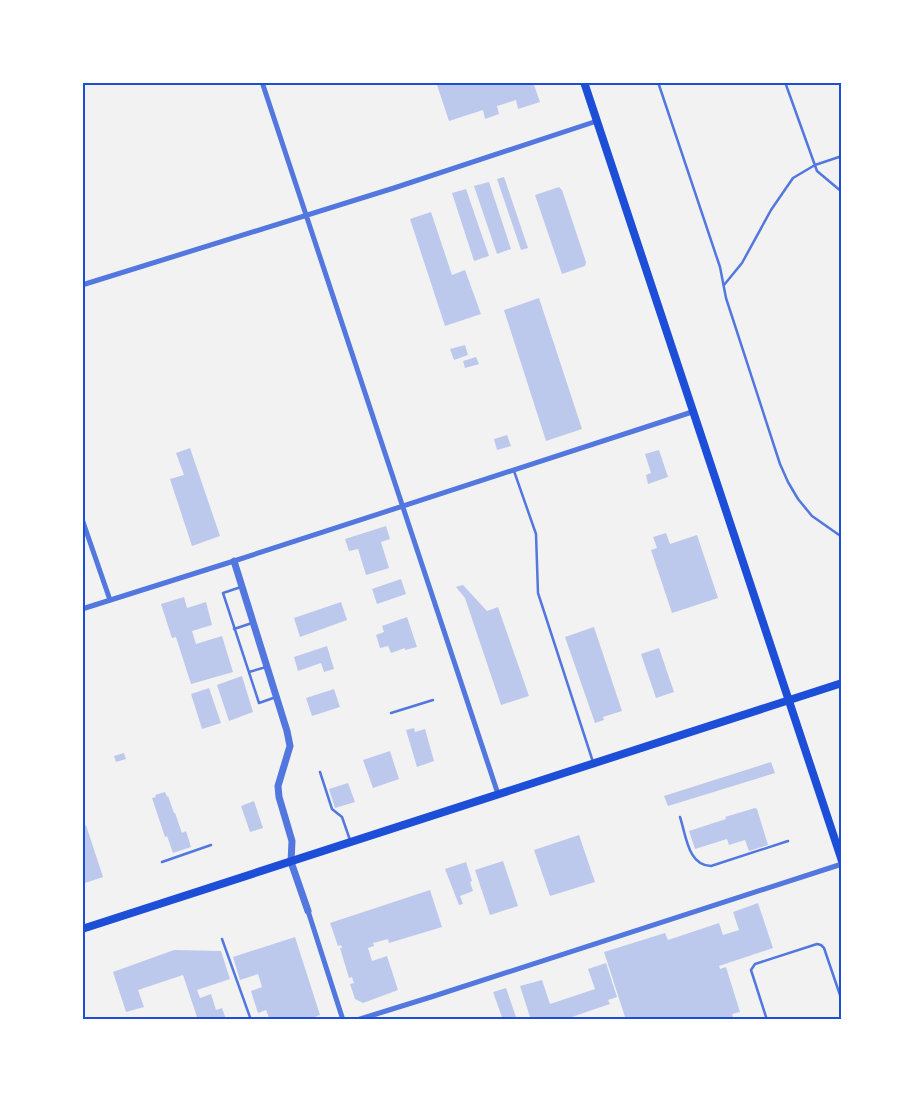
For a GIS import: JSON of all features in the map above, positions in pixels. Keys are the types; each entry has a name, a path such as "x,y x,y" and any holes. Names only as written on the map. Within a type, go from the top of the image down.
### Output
{"main road":[{"path":"584,82 842,862"},
{"path":"82,929 842,683"}],"street":[{"path":"262,82 498,794"},
{"path":"82,285 306,216 597,121"},
{"path":"82,609 234,562 692,412"},
{"path":"82,519 110,600"},
{"path":"234,562 268,666 290,746 278,786 279,797 292,841 291,862 343,1020"},
{"path":"357,1020 431,998 842,862"}],"lane":[{"path":"658,82 720,267 729,307 780,464 798,499 812,516 842,537"},
{"path":"785,82 817,171 842,192"},
{"path":"724,285 742,263 771,210 793,178 815,164 842,156"},
{"path":"514,471 536,534 538,593 593,764"},
{"path":"242,587 223,593 234,629 259,703 277,697"},
{"path":"234,629 254,622"},
{"path":"249,672 268,666"},
{"path":"391,713 433,700"},
{"path":"320,772 332,809 342,817 351,842"},
{"path":"680,817 694,859 700,865 711,866 788,841"},
{"path":"162,862 211,845"},
{"path":"222,939 251,1020"},
{"path":"767,1020 751,970 752,967 755,964 817,944 821,944 824,948 842,1001"}],"building":[{"path":"436,82 533,82 540,102 518,109 516,100 497,106 499,114 485,119 483,110 449,121"},
{"path":"504,177 528,248 521,250 497,179"},
{"path":"489,182 511,249 497,254 474,186"},
{"path":"559,187 562,190 586,262 585,266 562,274 535,195"},
{"path":"466,189 489,256 474,261 452,193"},
{"path":"431,212 452,275 465,270 481,314 445,326 410,219"},
{"path":"539,298 582,429 546,441 504,310"},
{"path":"465,345 468,355 454,360 450,349"},
{"path":"476,357 479,364 465,368 463,361"},
{"path":"507,435 511,446 497,450 494,439"},
{"path":"190,448 220,536 192,546 170,479 184,475 176,453"},
{"path":"659,450 668,477 648,484 646,475 651,473 645,454"},
{"path":"386,526 390,539 381,542 389,568 366,575 358,549 349,551 345,539"},
{"path":"666,533 670,544 697,535 718,598 672,613 651,550 657,548 653,537"},
{"path":"401,579 406,594 377,604 372,589"},
{"path":"463,585 487,611 498,607 529,696 501,705 465,598 456,587"},
{"path":"184,597 187,608 206,602 212,625 192,631 196,644 222,636 233,672 191,684 176,637 172,638 161,604"},
{"path":"341,602 347,620 300,637 294,618"},
{"path":"407,617 417,647 405,650 405,648 391,653 388,646 380,648 376,635 384,632 382,626"},
{"path":"594,627 622,711 603,717 604,720 595,723 565,637"},
{"path":"327,646 334,669 324,672 321,663 298,671 294,657"},
{"path":"659,648 674,692 656,698 641,654"},
{"path":"242,676 253,712 229,721 217,685"},
{"path":"209,688 221,723 202,729 191,694"},
{"path":"334,689 340,707 312,716 306,698"},
{"path":"414,728 415,732 425,729 434,761 417,767 406,730"},
{"path":"390,751 399,779 373,788 363,760"},
{"path":"124,753 126,759 116,762 114,756"},
{"path":"771,762 775,773 668,806 664,796"},
{"path":"348,783 355,802 335,808 329,789"},
{"path":"165,792 182,833 186,831 191,847 173,853 167,836 165,837 152,798"},
{"path":"254,801 263,828 250,832 241,806"},
{"path":"755,808 757,809 768,845 749,851 745,840 729,845 727,839 695,849 689,831"},
{"path":"86,825 103,877 82,884 82,826"},
{"path":"579,835 595,882 550,896 534,850"},
{"path":"503,861 518,906 490,915 475,870"},
{"path":"466,862 473,891 460,896 463,904 459,905 445,869"},
{"path":"430,890 442,927 389,943 388,939 373,943 374,946 368,948 372,961 387,956 398,990 363,1003 355,999 350,984 354,983 352,977 349,978 340,948 342,948 341,945 338,946 330,923"},
{"path":"758,903 773,948 719,966 720,969 726,967 740,1012 732,1014 734,1020 626,1020 604,952 665,933 668,940 719,923 723,935 739,930 733,912"},
{"path":"295,937 320,1015 306,1020 289,1020 289,1018 270,1020 266,1010 258,1013 251,991 262,987 258,974 240,980 233,957"},
{"path":"174,950 221,951 230,979 197,990 200,998 211,994 216,1010 222,1008 226,1019 198,1020 183,975 138,990 144,1007 126,1012 113,972"},
{"path":"606,963 617,997 608,1000 610,1004 563,1020 531,1020 520,986 542,980 550,1004 595,989 588,969"},
{"path":"506,988 517,1020 503,1020 493,992"}]}
